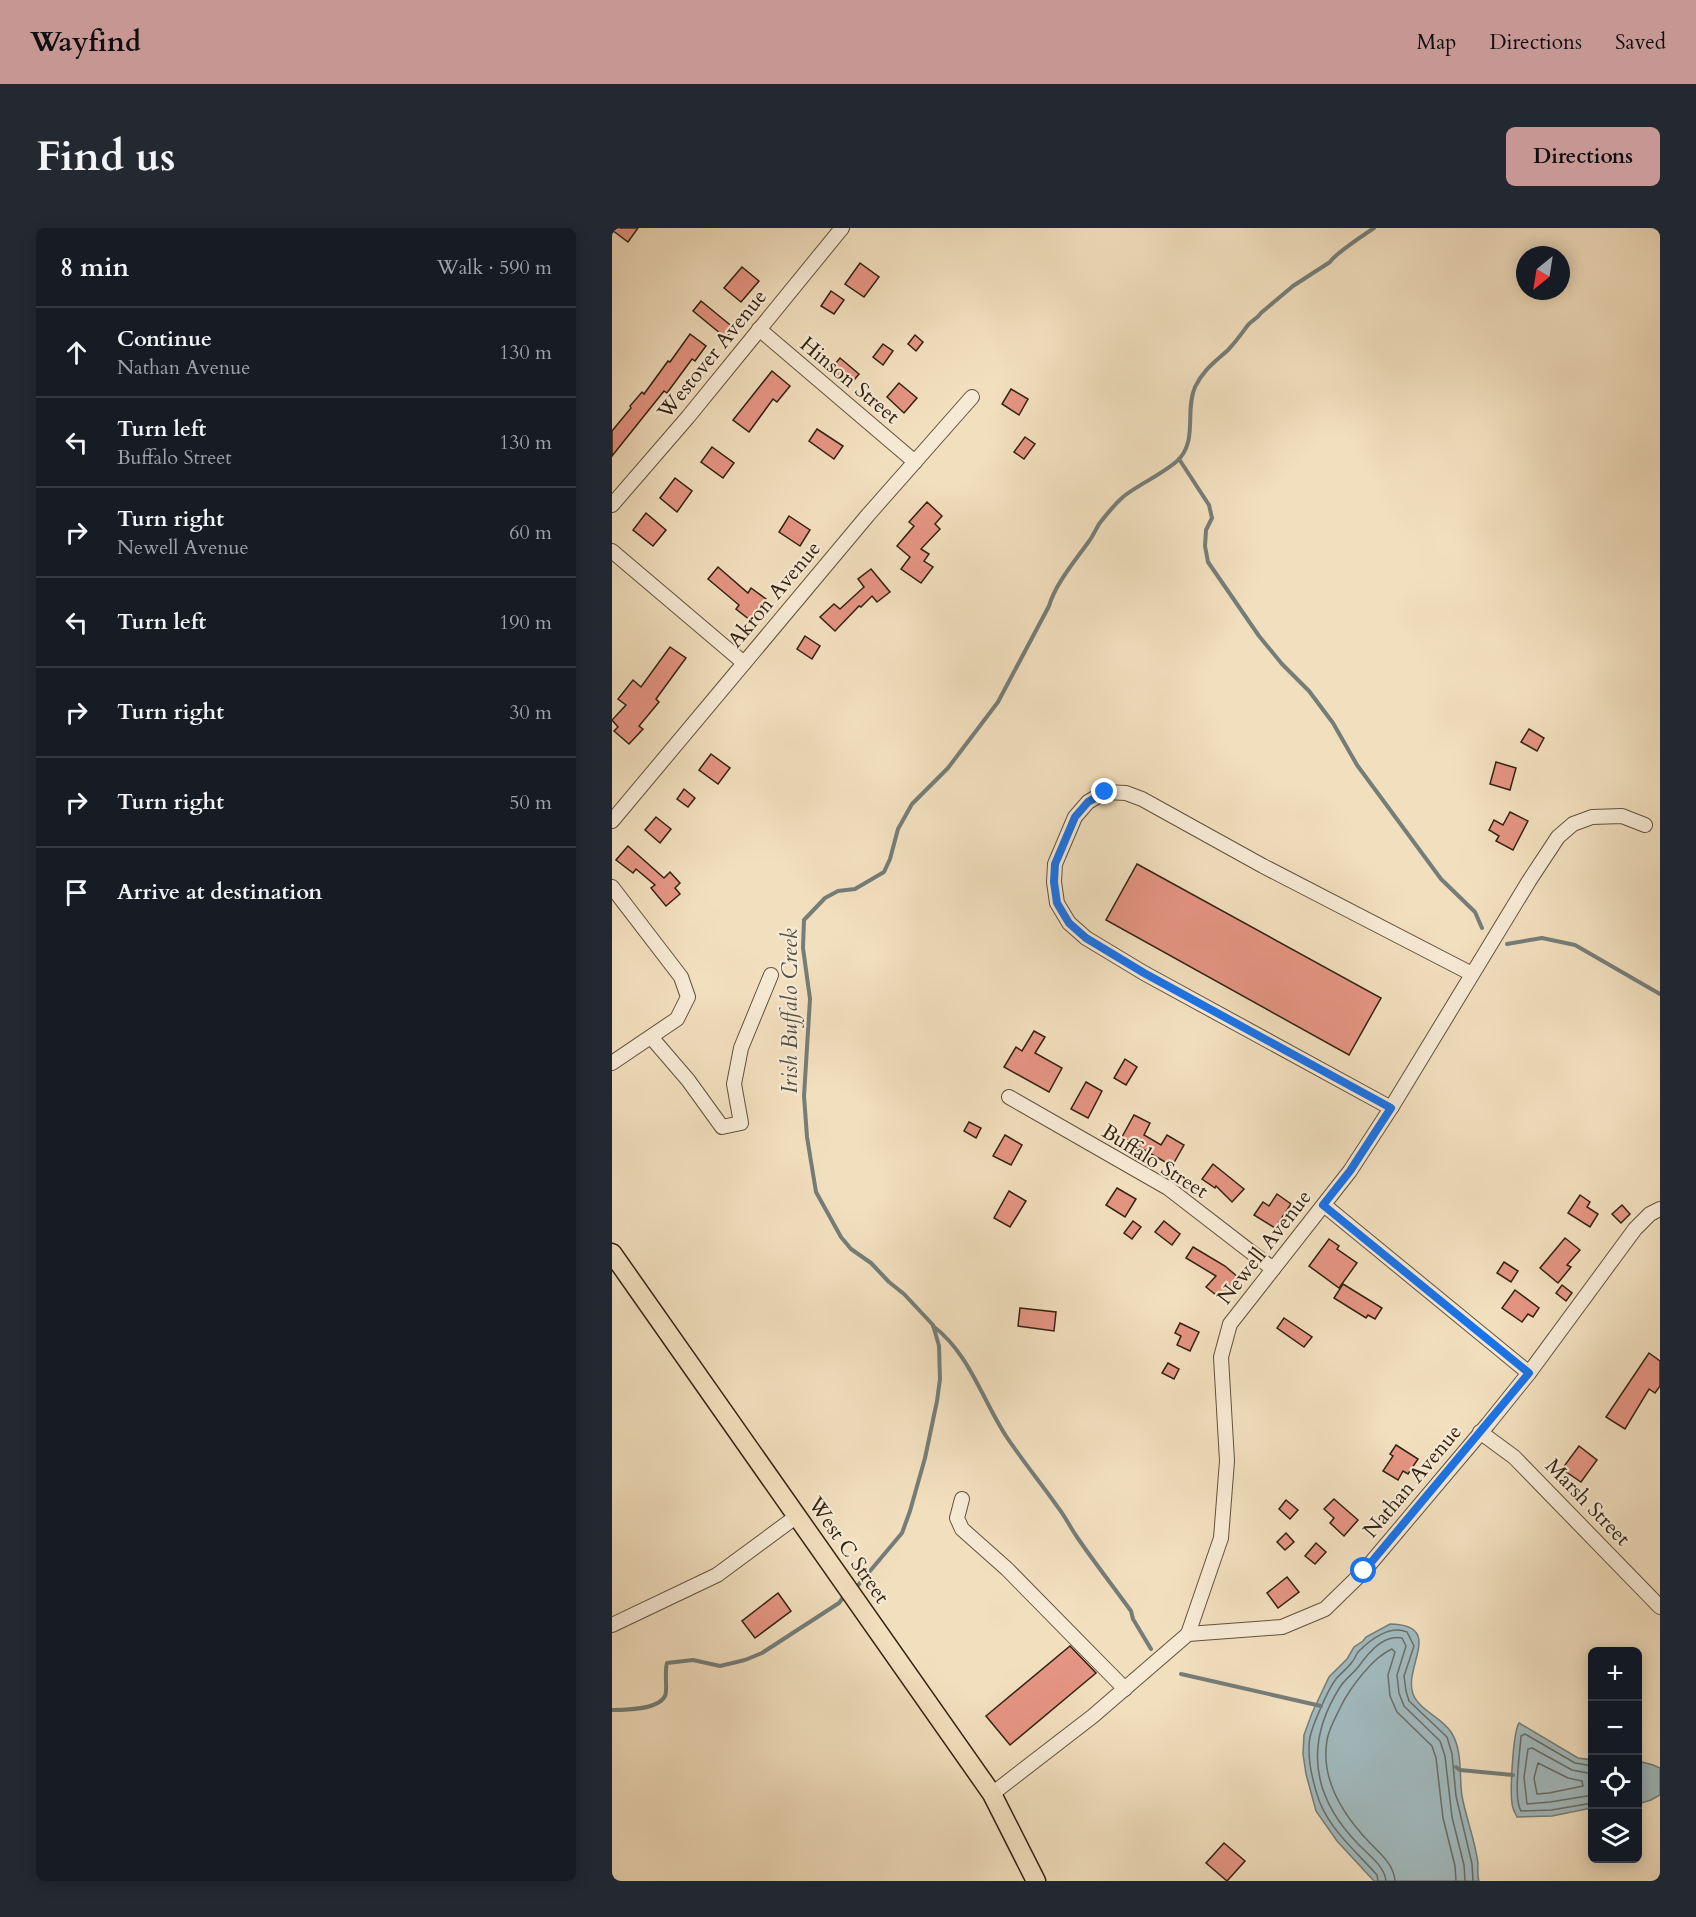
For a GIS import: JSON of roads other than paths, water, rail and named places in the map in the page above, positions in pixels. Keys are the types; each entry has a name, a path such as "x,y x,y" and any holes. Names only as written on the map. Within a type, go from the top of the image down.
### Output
{"main road":[{"name":"West C Street","path":"612,1253 992,1794 1036,1881"}],"street":[{"name":"Westover Avenue","path":"612,506 842,228"},
{"name":"Hinson Street","path":"759,329 915,462"},
{"name":"Akron Avenue","path":"612,821 868,514 972,397"},
{"path":"612,551 744,663"},
{"path":"1391,1108 1144,973 1086,938 1069,923 1057,903 1054,882 1055,864 1075,817 1088,802 1105,792 1126,793 1142,799 1263,866 1472,974"},
{"name":"Newell Avenue","path":"1188,1634 1221,1538 1227,1461 1221,1357 1230,1324 1350,1171 1558,837 1572,824 1582,819 1606,815 1622,816 1645,825"},
{"path":"612,887 681,977 688,997 677,1019 612,1063"},
{"path":"651,1037 688,1080 722,1126 741,1123 734,1084 741,1048 771,975"},
{"name":"Buffalo Street","path":"1008,1097 1168,1188 1273,1269"},
{"path":"1323,1205 1529,1373"},
{"name":"Nathan Avenue","path":"1188,1634 1282,1627 1325,1609 1364,1571 1529,1373 1635,1229 1650,1214 1660,1209"},
{"name":"Marsh Street","path":"1480,1432 1514,1457 1660,1607"},
{"path":"962,1499 957,1518 962,1529 1007,1569 1125,1689"},
{"path":"612,1625 717,1575 797,1516"},
{"path":"992,1794 1094,1716 1188,1634"}],"water":[{"path":"1390,1624 1406,1626 1415,1632 1419,1639 1411,1683 1413,1694 1420,1705 1447,1727 1455,1739 1459,1755 1462,1796 1477,1854 1479,1881 1374,1881 1337,1841 1316,1811 1303,1754 1304,1735 1312,1713 1329,1677 1347,1659 1354,1647 1366,1637"},
{"path":"1519,1723 1578,1758 1588,1759 1588,1809 1552,1816 1517,1817 1512,1802 1512,1779"},
{"path":"1642,1762 1660,1768 1660,1795 1642,1803"}],"waterway":[{"name":"Irish Buffalo Creek","path":"854,1590 902,1533 910,1511 925,1458 937,1401 940,1379 939,1346 933,1325 904,1294 871,1263 851,1249 841,1237 816,1192 807,1137 804,1096 810,999 803,948 804,920 825,898 838,891 855,889 884,872 898,829 912,804 948,768 998,702 1065,574 1099,524 1123,497 1180,458 1190,433 1192,396 1198,381 1206,371 1261,313 1293,286 1330,262 1374,228"},
{"path":"1179,459 1209,505 1212,518 1206,530 1205,546 1208,562 1259,636 1282,664 1309,691 1333,723 1357,765 1441,879 1475,912 1482,928"},
{"path":"1507,944 1542,938 1575,945 1660,994"},
{"path":"933,1326 956,1349 966,1363 1006,1436 1131,1611 1133,1619 1151,1649"},
{"name":"Irish Buffalo Creek","path":"612,1710 649,1707 661,1701 666,1693 667,1663 693,1660 720,1666 745,1660 762,1653 839,1603 845,1595"},
{"path":"1181,1674 1321,1706"},
{"path":"1456,1767 1460,1770 1513,1775"}]}
